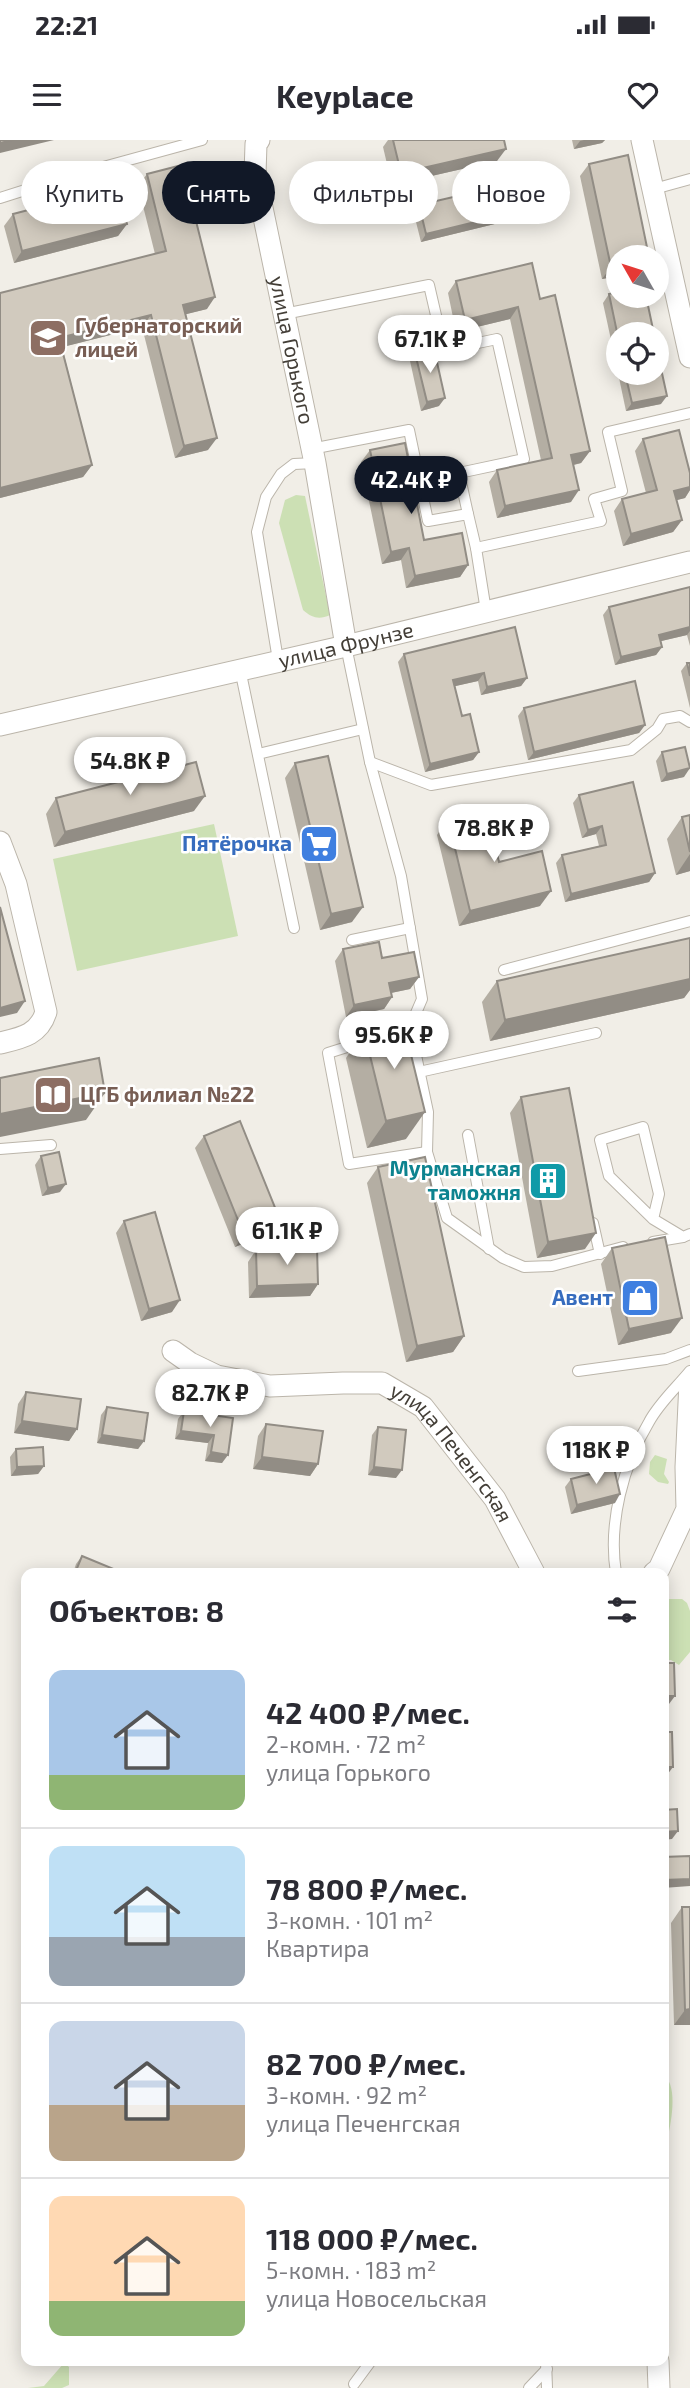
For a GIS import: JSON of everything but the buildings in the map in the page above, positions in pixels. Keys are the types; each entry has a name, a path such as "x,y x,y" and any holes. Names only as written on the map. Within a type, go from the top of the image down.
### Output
{"street":[{"name":"улица Горького","path":"259,140 255,174 313,456 346,646"},
{"path":"642,140 690,357"},
{"name":"улица Фрунзе","path":"0,725 346,646 690,562"},
{"path":"0,842 16,884 46,1012 43,1023 28,1036 0,1043"},
{"name":"улица Печенгская","path":"173,1351 217,1376 270,1385 344,1382 382,1384 423,1407 495,1499 531,1568"},
{"path":"659,1568 687,1509 686,1454 690,1382"},
{"path":"658,2366 659,2388"}],"lane":[{"path":"0,198 202,140"},
{"path":"654,190 690,180"},
{"path":"284,314 429,285 444,351 497,339 524,459 459,473 486,611"},
{"path":"475,548 601,521 594,499 622,491 608,432 690,413"},
{"path":"278,660 257,532 266,497 281,474 293,464 409,430 428,521 468,514"},
{"path":"346,646 370,762 401,876 422,999 410,1027 428,1112 427,1152 447,1217 489,1249 524,1267 552,1266 629,1245"},
{"path":"240,669 294,928"},
{"path":"370,762 431,785 631,750 657,729 663,719 680,716 690,722"},
{"path":"258,754 363,729"},
{"path":"505,970 690,921"},
{"path":"352,940 410,928"},
{"path":"398,1030 410,1027"},
{"path":"419,1072 596,1033"},
{"path":"375,1038 328,1053 349,1164 427,1152"},
{"path":"653,1219 659,1194 643,1127 600,1140 608,1176 653,1219 686,1235"},
{"path":"468,1135 489,1249"},
{"path":"0,1149 51,1145"},
{"path":"591,1214 600,1254"},
{"path":"643,1243 686,1235"},
{"path":"578,1371 666,1359 690,1350"},
{"path":"616,1568 612,1549 621,1485 649,1421 690,1371"},
{"path":"354,2384 367,2366"},
{"path":"529,2388 546,2366"},
{"path":"547,2366 547,2388"}],"green space":[{"path":"296,495 305,496 330,615 319,618 303,610 279,523 285,500"},
{"path":"214,824 238,936 77,971 53,859"},
{"path":"655,1455 667,1459 664,1474 668,1484 658,1482 649,1474 650,1462"},
{"path":"669,1599 682,1599 690,1611 690,1652 679,1665 671,1660"},
{"path":"669,2083 672,2093 669,2130"},
{"path":"61,2366 69,2367 69,2385 62,2388 28,2388 44,2386"}],"place":[{"name":"Губернаторский лицей","path":"48,338"},
{"name":"Пятёрочка","path":"319,844"},
{"name":"ЦГБ филиал №22","path":"53,1095"},
{"name":"Мурманская таможня","path":"548,1181"},
{"name":"Авент","path":"640,1298"}]}
